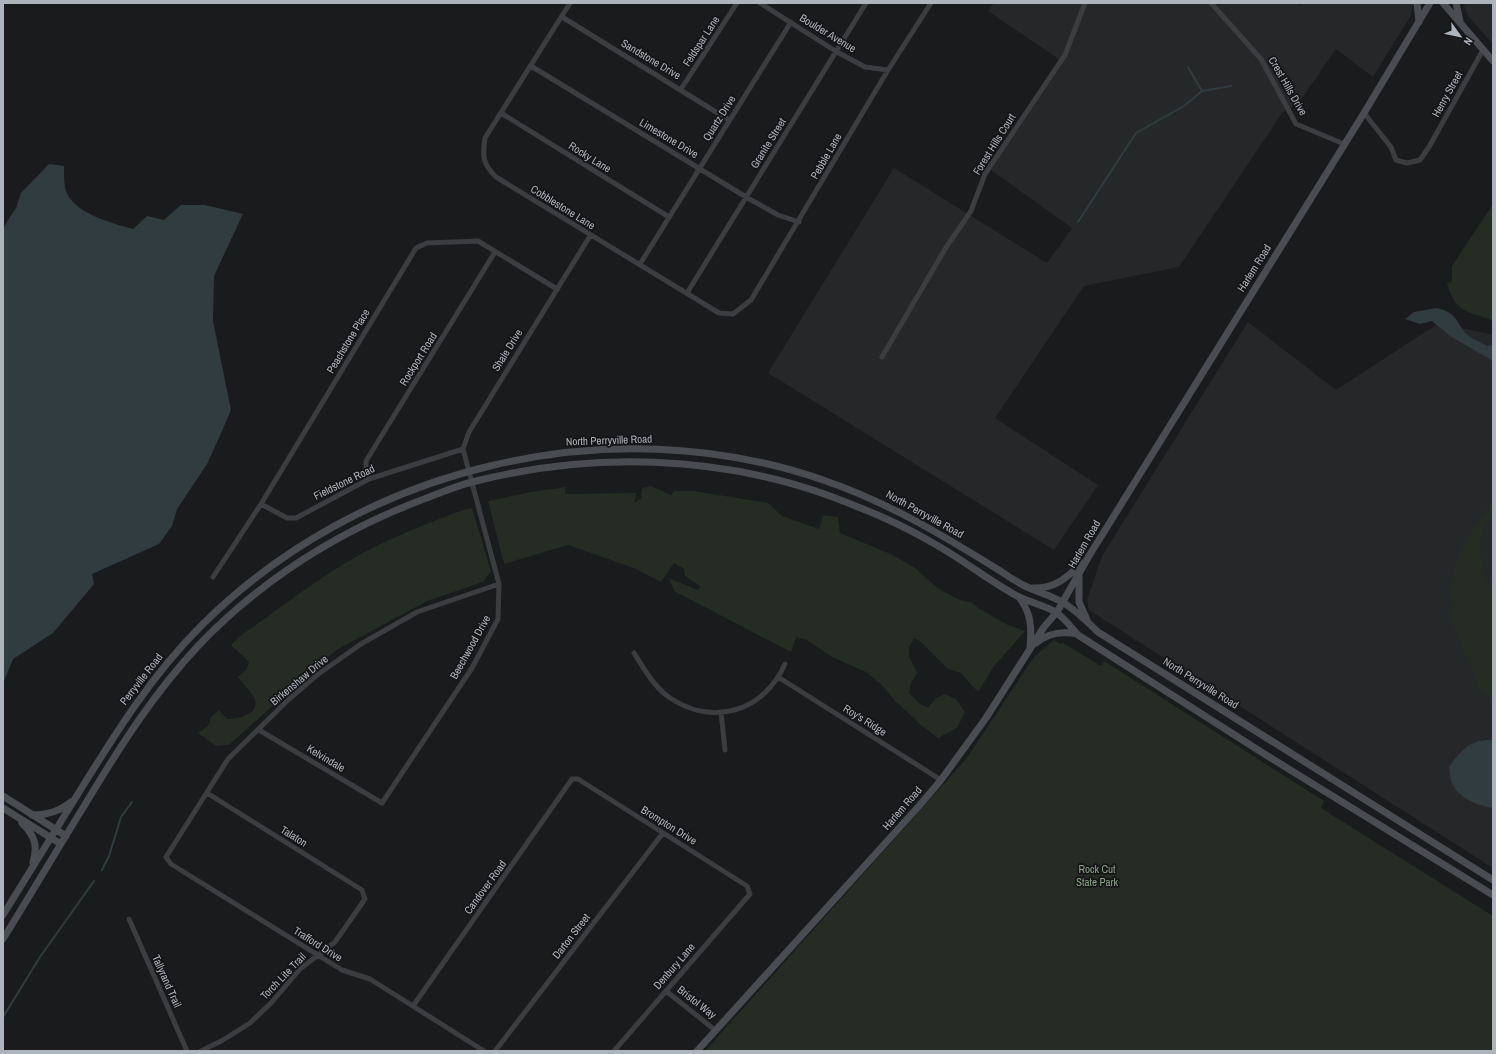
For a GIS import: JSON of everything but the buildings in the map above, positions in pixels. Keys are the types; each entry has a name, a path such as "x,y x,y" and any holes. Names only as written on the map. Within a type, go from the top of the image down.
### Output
{"main road":[{"path":"1417,3 1419,22"},
{"name":"Harlem Road","path":"698,1051 715,1030 853,880 941,780 986,718 1044,626 1064,602 1089,556 1364,113 1430,3"},
{"path":"1442,3 1460,21 1493,61"},
{"path":"1456,3 1460,21"},
{"name":"North Perryville Road","path":"280,560 350,517 402,494 470,470 567,452 643,448 689,452 750,461 823,480 890,506 942,534 1024,586 1064,602 1098,632 1493,880"},
{"name":"North Perryville Road","path":"284,572 336,538 394,510 473,481 519,472 602,462 669,462 735,470 805,487 881,515 934,544 1018,597 1057,612 1078,634 1266,755 1493,895"},
{"path":"1024,586 1040,588 1060,583 1070,576 1089,556"},
{"path":"1089,556 1079,575 1079,602 1085,617 1098,632"},
{"name":"Perryville Road","path":"51,838 75,798 144,692 171,658 201,626 226,603 280,560"},
{"name":"Perryville Road","path":"61,844 116,754 159,692 198,646 237,609 284,572"},
{"path":"1018,597 1027,608 1031,621 1030,649"},
{"path":"1030,649 1041,640 1052,634 1069,632 1078,634"},
{"path":"3,796 66,836"},
{"path":"32,815 52,813 63,808 75,798"},
{"path":"3,808 61,844 3,940"},
{"path":"14,815 34,838 36,850 31,870"},
{"path":"3,915 51,838"}],"street":[{"name":"Cobblestone Lane","path":"570,3 485,138 483,153 486,167 496,177 590,236 640,264 719,313 733,314"},
{"name":"Feldspar Lane","path":"681,89 737,3"},
{"name":"Boulder Avenue","path":"760,3 837,52 865,67 888,70"},
{"name":"Pebble Lane","path":"733,314 751,300 799,222 888,70 931,3"},
{"name":"Forest Hills Court","path":"882,357 946,249 971,211 985,174 1065,55 1085,3"},
{"name":"Crest Hills Drive","path":"1211,3 1261,59 1296,124 1344,144"},
{"name":"Granite Street","path":"687,293 837,52 864,4"},
{"name":"Sandstone Drive","path":"562,17 730,120"},
{"name":"Quartz Drive","path":"640,264 790,22"},
{"name":"Henry Street","path":"1364,113 1391,147 1396,160 1407,162 1420,160 1429,148 1483,50"},
{"name":"Limestone Drive","path":"531,66 746,198 778,215 799,222"},
{"name":"Rocky Lane","path":"501,113 669,217"},
{"name":"Shale Drive","path":"463,449 469,432 590,236"},
{"name":"Peachstone Place","path":"213,576 261,504 416,248 427,243 478,241 557,289"},
{"name":"Rockport Road","path":"369,479 366,461 496,252"},
{"name":"Fieldstone Road","path":"261,504 287,518 296,518 369,479 463,449"},
{"path":"463,449 473,481"},
{"name":"Beechwood Drive","path":"382,803 461,686 498,619 499,584 473,481"},
{"name":"Birkenshaw Drive","path":"166,857 228,759 288,700 317,675 361,644 417,612 499,584"},
{"path":"634,653 650,678 670,699 706,712 736,712 751,705 764,694 778,677 785,664"},
{"name":"Roy's Ridge","path":"778,677 941,780"},
{"path":"721,712 726,750"},
{"name":"Kelvindale","path":"259,730 382,803"},
{"name":"Brompton Drive","path":"572,779 578,778 748,886 750,894"},
{"name":"Candover Road","path":"413,1006 572,779"},
{"name":"Talaton","path":"207,793 362,890 365,899"},
{"name":"Darton Street","path":"495,1051 664,833"},
{"name":"Trafford Drive","path":"166,857 171,864 317,955 342,970 370,979 484,1051"},
{"name":"Denbury Lane","path":"614,1051 750,894"},
{"name":"Torch Lite Trail","path":"201,1051 223,1040 250,1023 271,1003 300,969 335,942 365,899"},
{"name":"Tallyrand Trail","path":"129,919 188,1051"},
{"name":"Bristol Way","path":"666,991 715,1030"}],"shaded area":[{"path":"994,3 1298,3 1300,5 1303,3 1413,3 1410,17 1373,77 1336,49 1298,104 1282,113 1179,267 1084,286 995,418 1098,485 1054,550 768,373 894,168 1047,263 1072,228 991,170 1063,62 988,11"},
{"path":"1463,3 1493,3 1493,44 1468,16"},
{"path":"49,164 64,166 65,188 69,197 75,204 93,216 133,229 147,216 164,220 181,205 205,205 243,214 214,276 213,321 231,410 207,464 177,509 172,526 159,544 92,574 94,584 53,633 13,659 3,684 3,228 16,208 21,193"},
{"path":"1437,308 1450,313 1465,333 1470,337 1487,346 1493,345 1493,361 1450,336 1432,321 1420,324 1405,319 1414,312"},
{"path":"1248,322 1336,390 1439,323 1493,335 1493,868 1089,610 1087,600 1102,556"},
{"path":"1493,740 1493,808 1475,803 1459,793 1451,781 1449,767 1458,755 1467,747 1478,741"}],"green space":[{"path":"1493,204 1493,321 1464,310 1459,306 1451,294 1447,283 1452,282 1452,266"},
{"path":"651,486 671,495 674,491 693,491 768,503 782,516 819,529 823,515 838,517 840,533 893,555 915,568 939,589 960,600 973,603 978,608 1008,625 1025,631 994,666 978,692 961,673 948,669 920,641 914,638 911,643 909,655 918,672 911,683 909,693 920,704 928,708 936,698 945,694 956,699 965,712 957,728 938,738 921,725 894,700 883,686 866,672 832,657 807,640 796,637 791,652 674,591 669,578 698,590 700,586 685,576 684,569 674,563 661,582 634,568 568,545 504,564 488,501 531,492 566,487 565,494 636,493 634,503 641,499 642,488"},
{"path":"1492,504 1490,515 1483,528 1480,545 1484,571 1493,589 1493,697 1486,697 1479,688 1448,613 1453,607 1449,589 1459,552 1486,509"},
{"path":"472,508 491,571 483,582 427,601 338,649 311,671 229,745 216,746 198,733 208,726 211,717 219,710 227,719 241,717 251,713 254,709 254,698 238,677 246,670 249,662 231,645 239,637 319,580 362,553 412,530 463,510"},
{"name":"Rock Cut State Park","path":"1054,640 1060,644 1063,643 1101,666 1104,661 1324,801 1321,808 1493,916 1493,1051 705,1051 966,759 1034,657"}],"waterway":[{"path":"1188,67 1202,91"},
{"path":"1078,222 1136,133 1184,106 1202,91 1231,86"},
{"path":"102,870 109,856 121,817 132,802"},
{"path":"3,1017 40,957 94,881"}]}
